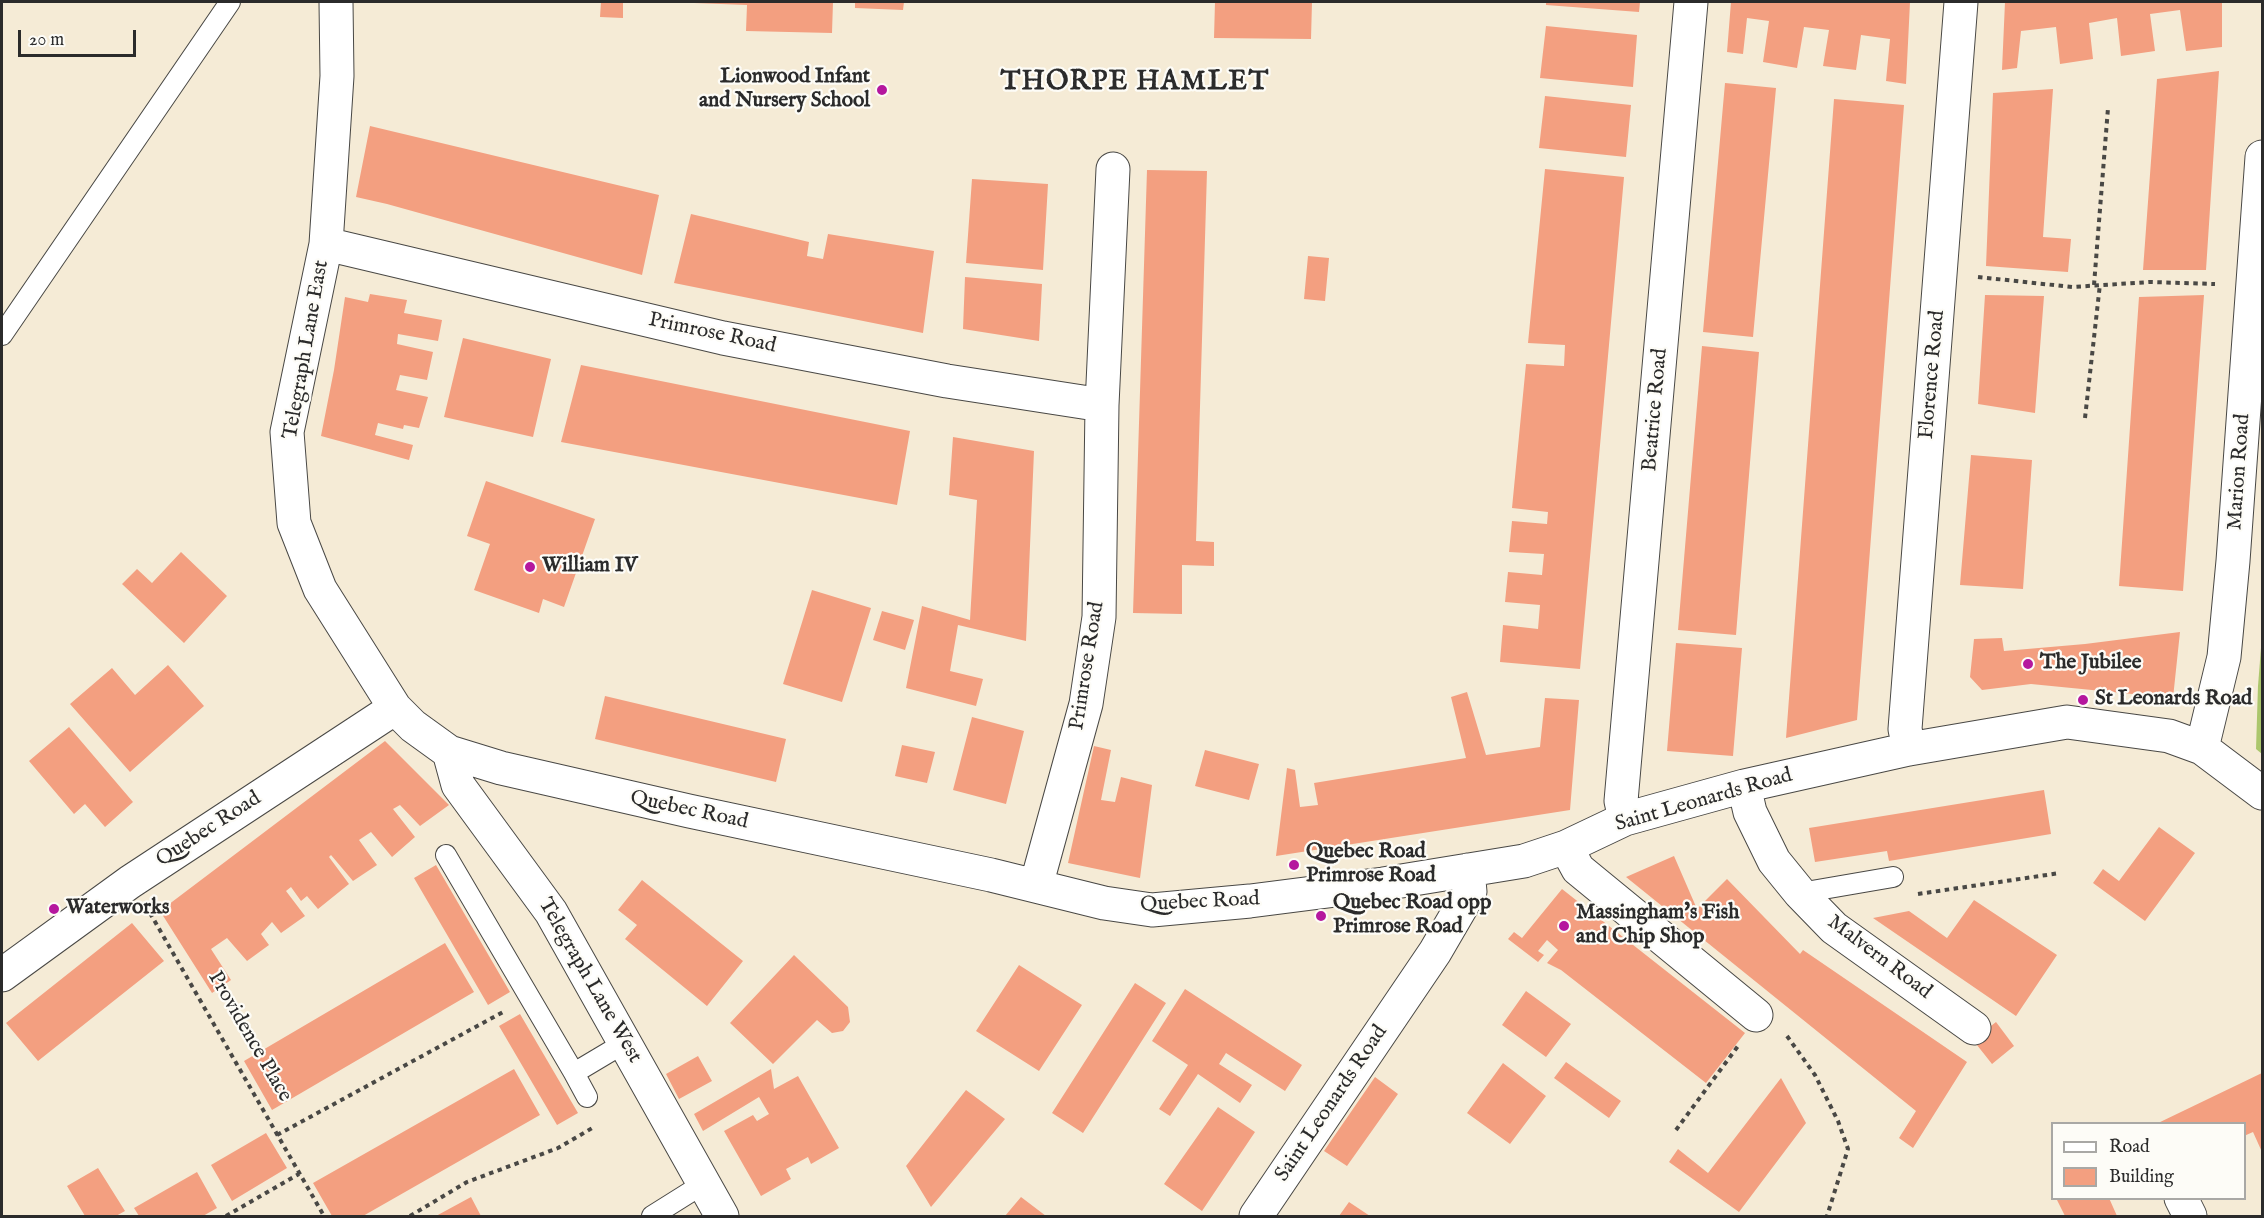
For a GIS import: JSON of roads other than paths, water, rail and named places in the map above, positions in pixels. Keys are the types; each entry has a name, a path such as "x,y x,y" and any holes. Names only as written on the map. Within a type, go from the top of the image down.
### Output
{"street":[{"name":"Telegraph Lane East","path":"336,2 337,76 327,244 287,432 294,523 320,589 395,708"},
{"name":"Beatrice Road","path":"1625,819 1621,801 1691,2"},
{"name":"Florence Road","path":"1909,749 1905,729 1961,2"},
{"name":"Marion Road","path":"2202,748 2224,657 2262,157"},
{"name":"Primrose Road","path":"1036,886 1086,704 1100,617 1102,405 1113,169"},
{"name":"Primrose Road","path":"327,244 723,338 947,381 1102,405"},
{"name":"Quebec Road","path":"2,975 130,882 395,708 413,726 449,752 501,768 1104,903 1152,910 1250,901 1468,870"},
{"name":"Saint Leonards Road","path":"1257,1216 1435,952 1470,892 1468,870 1524,861 1566,847 1625,819 1744,786 1909,749 2067,722 2169,736 2202,748 2262,793"},
{"name":"Telegraph Lane West","path":"449,752 458,785 551,912 722,1216"},
{"name":"Malvern Road","path":"1744,786 1750,812 1774,861 1800,893 1834,928 1974,1028"},
{"path":"1566,847 1578,869 1749,1010"},
{"path":"2182,1200 2190,1216"}],"lane":[{"path":"2,335 230,2"},
{"path":"446,855 586,1097"},
{"path":"1800,893 1893,877"},
{"path":"574,1073 626,1042"},
{"path":"652,1216 703,1184"}],"place":[{"name":"Lionwood Infant and Nursery School","path":"882,90"},
{"name":"William IV","path":"530,567"},
{"name":"The Jubilee","path":"2028,664"},
{"name":"St Leonards Road","path":"2083,700"},
{"name":"Quebec Road Primrose Road","path":"1294,865"},
{"name":"Waterworks","path":"54,909"},
{"name":"Quebec Road opp Primrose Road","path":"1321,916"},
{"name":"Massingham's Fish and Chip Shop","path":"1564,926"}],"district":[{"name":"THORPE HAMLET","path":"1135,83"}]}
